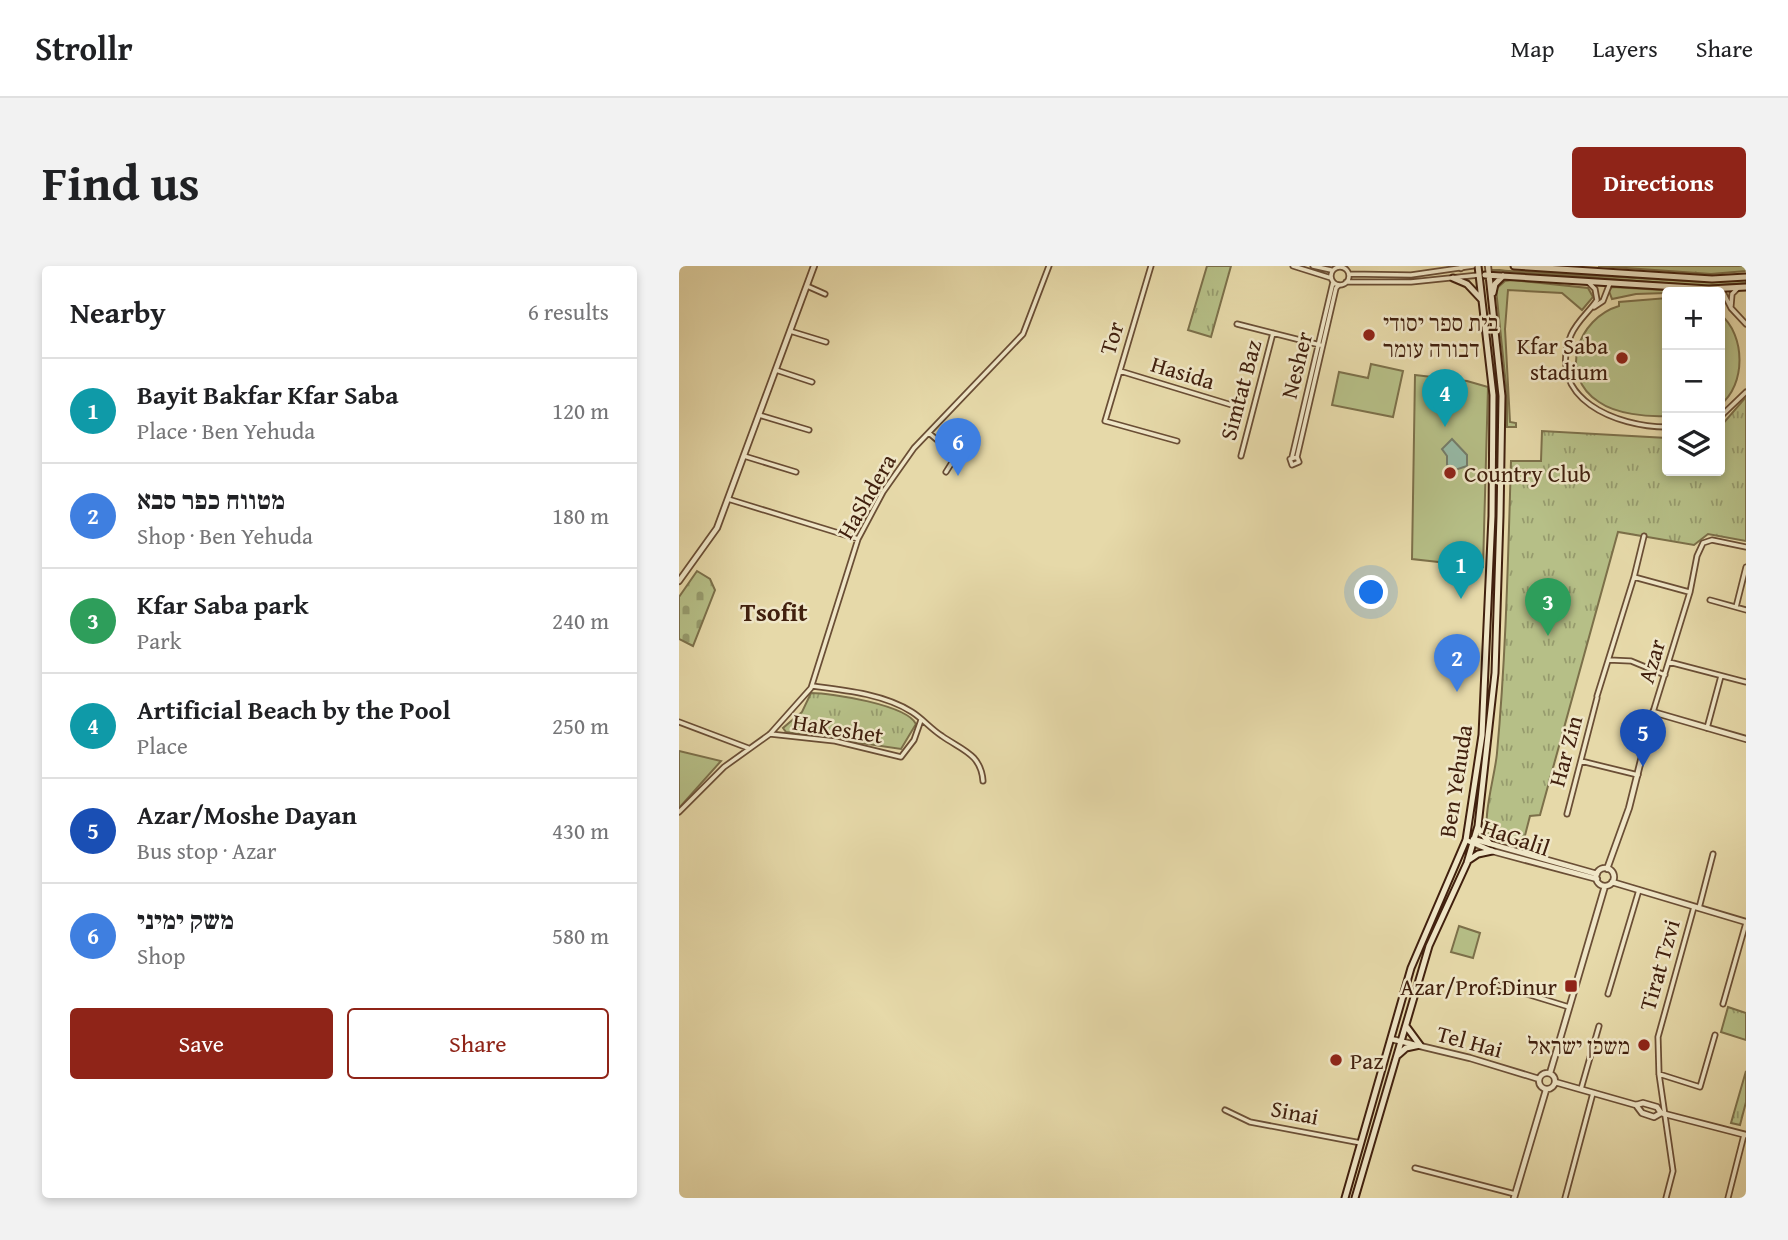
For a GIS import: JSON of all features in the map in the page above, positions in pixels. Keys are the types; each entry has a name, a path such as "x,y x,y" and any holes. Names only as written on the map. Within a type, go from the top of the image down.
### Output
{"main road":[{"name":"Ben Yehuda","path":"1345,1198 1421,941 1466,840 1482,735 1491,563 1493,395 1479,275 1475,266"},
{"path":"1514,266 1712,279 1746,277"},
{"path":"1479,275 1682,287"},
{"name":"Ben Yehuda","path":"1355,1198 1429,946 1467,863 1478,826 1496,673 1500,516 1502,396 1489,275"},
{"path":"1492,300 1495,284 1505,275"},
{"path":"1454,278 1467,284 1482,302"},
{"path":"1725,288 1746,287"},
{"path":"1478,826 1482,837 1489,843"},
{"path":"1467,863 1478,853 1492,851"},
{"path":"1405,1024 1409,1034 1420,1045"},
{"path":"1396,1059 1406,1048 1420,1045"}],"street":[{"path":"679,582 717,528 814,266"},
{"name":"HaShdera","path":"679,812 748,748 770,734 812,686 858,539 883,492 929,433 1023,334 1049,266"},
{"name":"Tor","path":"1151,266 1105,421 1177,441"},
{"path":"1293,266 1339,285 1346,282 1479,275"},
{"path":"1313,266 1333,270 1340,266 1349,274 1411,275 1475,266"},
{"name":"Ben Yehuda","path":"1488,266 1489,275"},
{"path":"1332,280 1333,270"},
{"path":"1346,282 1349,274"},
{"name":"Nesher","path":"1321,345 1332,280"},
{"path":"1579,280 1590,283 1595,289 1597,300 1580,320 1569,340 1568,371 1576,389 1592,408 1603,413 1648,427 1662,427"},
{"path":"1592,307 1603,301 1606,287 1613,282"},
{"name":"Nesher","path":"1294,457 1321,345 1339,285"},
{"path":"807,286 825,294"},
{"path":"1731,308 1731,298 1738,288"},
{"path":"1725,297 1746,324"},
{"path":"1237,324 1321,345"},
{"path":"790,331 826,342"},
{"name":"Simtat Baz","path":"1241,456 1273,333"},
{"path":"776,370 812,382"},
{"name":"Hasida","path":"1120,371 1235,406"},
{"path":"1724,413 1746,392"},
{"path":"759,415 809,430"},
{"path":"929,433 957,456 946,472"},
{"path":"744,456 796,472"},
{"path":"728,499 858,539"},
{"name":"Har Zin","path":"1567,814 1597,697 1644,536"},
{"name":"Azar","path":"1607,869 1638,775 1653,712 1690,592 1697,556 1703,543 1712,540 1746,547"},
{"path":"1736,607 1746,567"},
{"path":"1634,577 1690,592"},
{"path":"1710,600 1746,610"},
{"path":"1609,660 1631,661 1665,675"},
{"path":"1669,662 1746,682"},
{"path":"1707,728 1721,676"},
{"name":"HaKeshet","path":"812,686 880,698 912,712 976,757 982,770 983,781"},
{"path":"1653,712 1746,739"},
{"name":"HaKeshet","path":"770,734 835,741 901,757 914,740 921,720"},
{"path":"679,722 748,748"},
{"path":"1580,761 1638,775"},
{"name":"HaGalil","path":"1466,840 1489,843 1597,876"},
{"name":"HaGalil","path":"1474,842 1492,851 1597,876"},
{"name":"Tirat Tzvi","path":"1666,1198 1673,1171 1659,1074 1657,1048 1660,1024 1713,854"},
{"path":"1605,886 1597,876 1607,869 1613,874 1612,882"},
{"path":"1664,1114 1657,1107 1643,1103 1636,1105 1555,1082 1550,1073 1605,886 1612,882 1746,922 1723,1004"},
{"path":"1608,994 1639,890"},
{"path":"1494,984 1569,1007"},
{"path":"1581,1089 1599,1026"},
{"path":"1659,1074 1700,1087 1715,1035"},
{"name":"Tel Hai","path":"1391,1039 1539,1079"},
{"path":"1546,1090 1539,1085 1539,1079 1544,1073 1550,1073"},
{"path":"1415,1168 1514,1196 1546,1090 1555,1082"},
{"path":"1565,1198 1593,1093"},
{"path":"1636,1105 1642,1113 1654,1116 1664,1114 1745,1135 1728,1198"},
{"name":"Sinai","path":"1225,1110 1250,1122 1361,1143"}],"green space":[{"path":"1207,266 1231,266 1211,337 1188,330"},
{"path":"1598,266 1746,266 1746,271 1711,274"},
{"path":"1492,270 1708,282 1746,279 1746,283 1705,286"},
{"path":"1505,281 1588,288 1593,297 1582,310 1562,293 1508,290 1505,329 1510,422 1516,423 1516,427 1507,427 1507,395 1496,289"},
{"path":"1612,287 1662,290 1662,293 1636,294 1612,299 1609,291"},
{"name":"Kfar Saba stadium","path":"1662,298 1662,416 1632,414 1606,406 1586,391 1579,377 1576,363 1578,348 1584,335 1593,322 1605,312 1619,306 1619,302"},
{"path":"1725,319 1735,334 1739,360 1735,385 1725,400"},
{"path":"1371,364 1403,371 1393,417 1332,405 1339,372 1368,378"},
{"name":"Country Club","path":"1415,375 1467,381 1488,387 1483,567 1412,559"},
{"path":"1746,397 1746,541 1708,534 1694,545 1618,532 1540,815 1530,816 1521,851 1490,842 1487,823 1497,753 1503,680 1511,461 1541,461 1542,431 1662,438 1662,476 1725,476 1725,421"},
{"path":"697,571 710,579 715,590 693,646 679,639 679,597"},
{"path":"811,693 835,695 884,706 910,717 916,724 901,749 786,732 783,728 802,712"},
{"path":"679,751 721,761 679,808"},
{"path":"1459,926 1480,933 1473,958 1451,952"},
{"path":"1728,1007 1746,1013 1746,1040 1721,1032"},
{"path":"1746,1071 1746,1102 1740,1125 1731,1123"}],"shaded area":[{"path":"1452,439 1467,455 1467,466 1455,470 1447,465 1447,456 1442,449"}],"place":[{"name":"בית ספר יסודי דבורה עומר","path":"1369,335"},
{"name":"Kfar Saba stadium","path":"1622,358"},
{"name":"Artificial Beach by the Pool","path":"1445,427"},
{"name":"Country Club","path":"1450,473"},
{"name":"משק ימיני","path":"958,476"},
{"name":"Bayit Bakfar Kfar Saba","path":"1461,599"},
{"name":"Kfar Saba park","path":"1548,636"},
{"name":"מטווח כפר סבא","path":"1457,692"},
{"name":"Azar/Moshe Dayan","path":"1643,767"},
{"name":"Azar/Prof.Dinur","path":"1571,986"},
{"name":"משכן ישראל","path":"1644,1045"},
{"name":"Paz","path":"1336,1060"}],"district":[{"name":"Tsofit","path":"774,611"}]}
